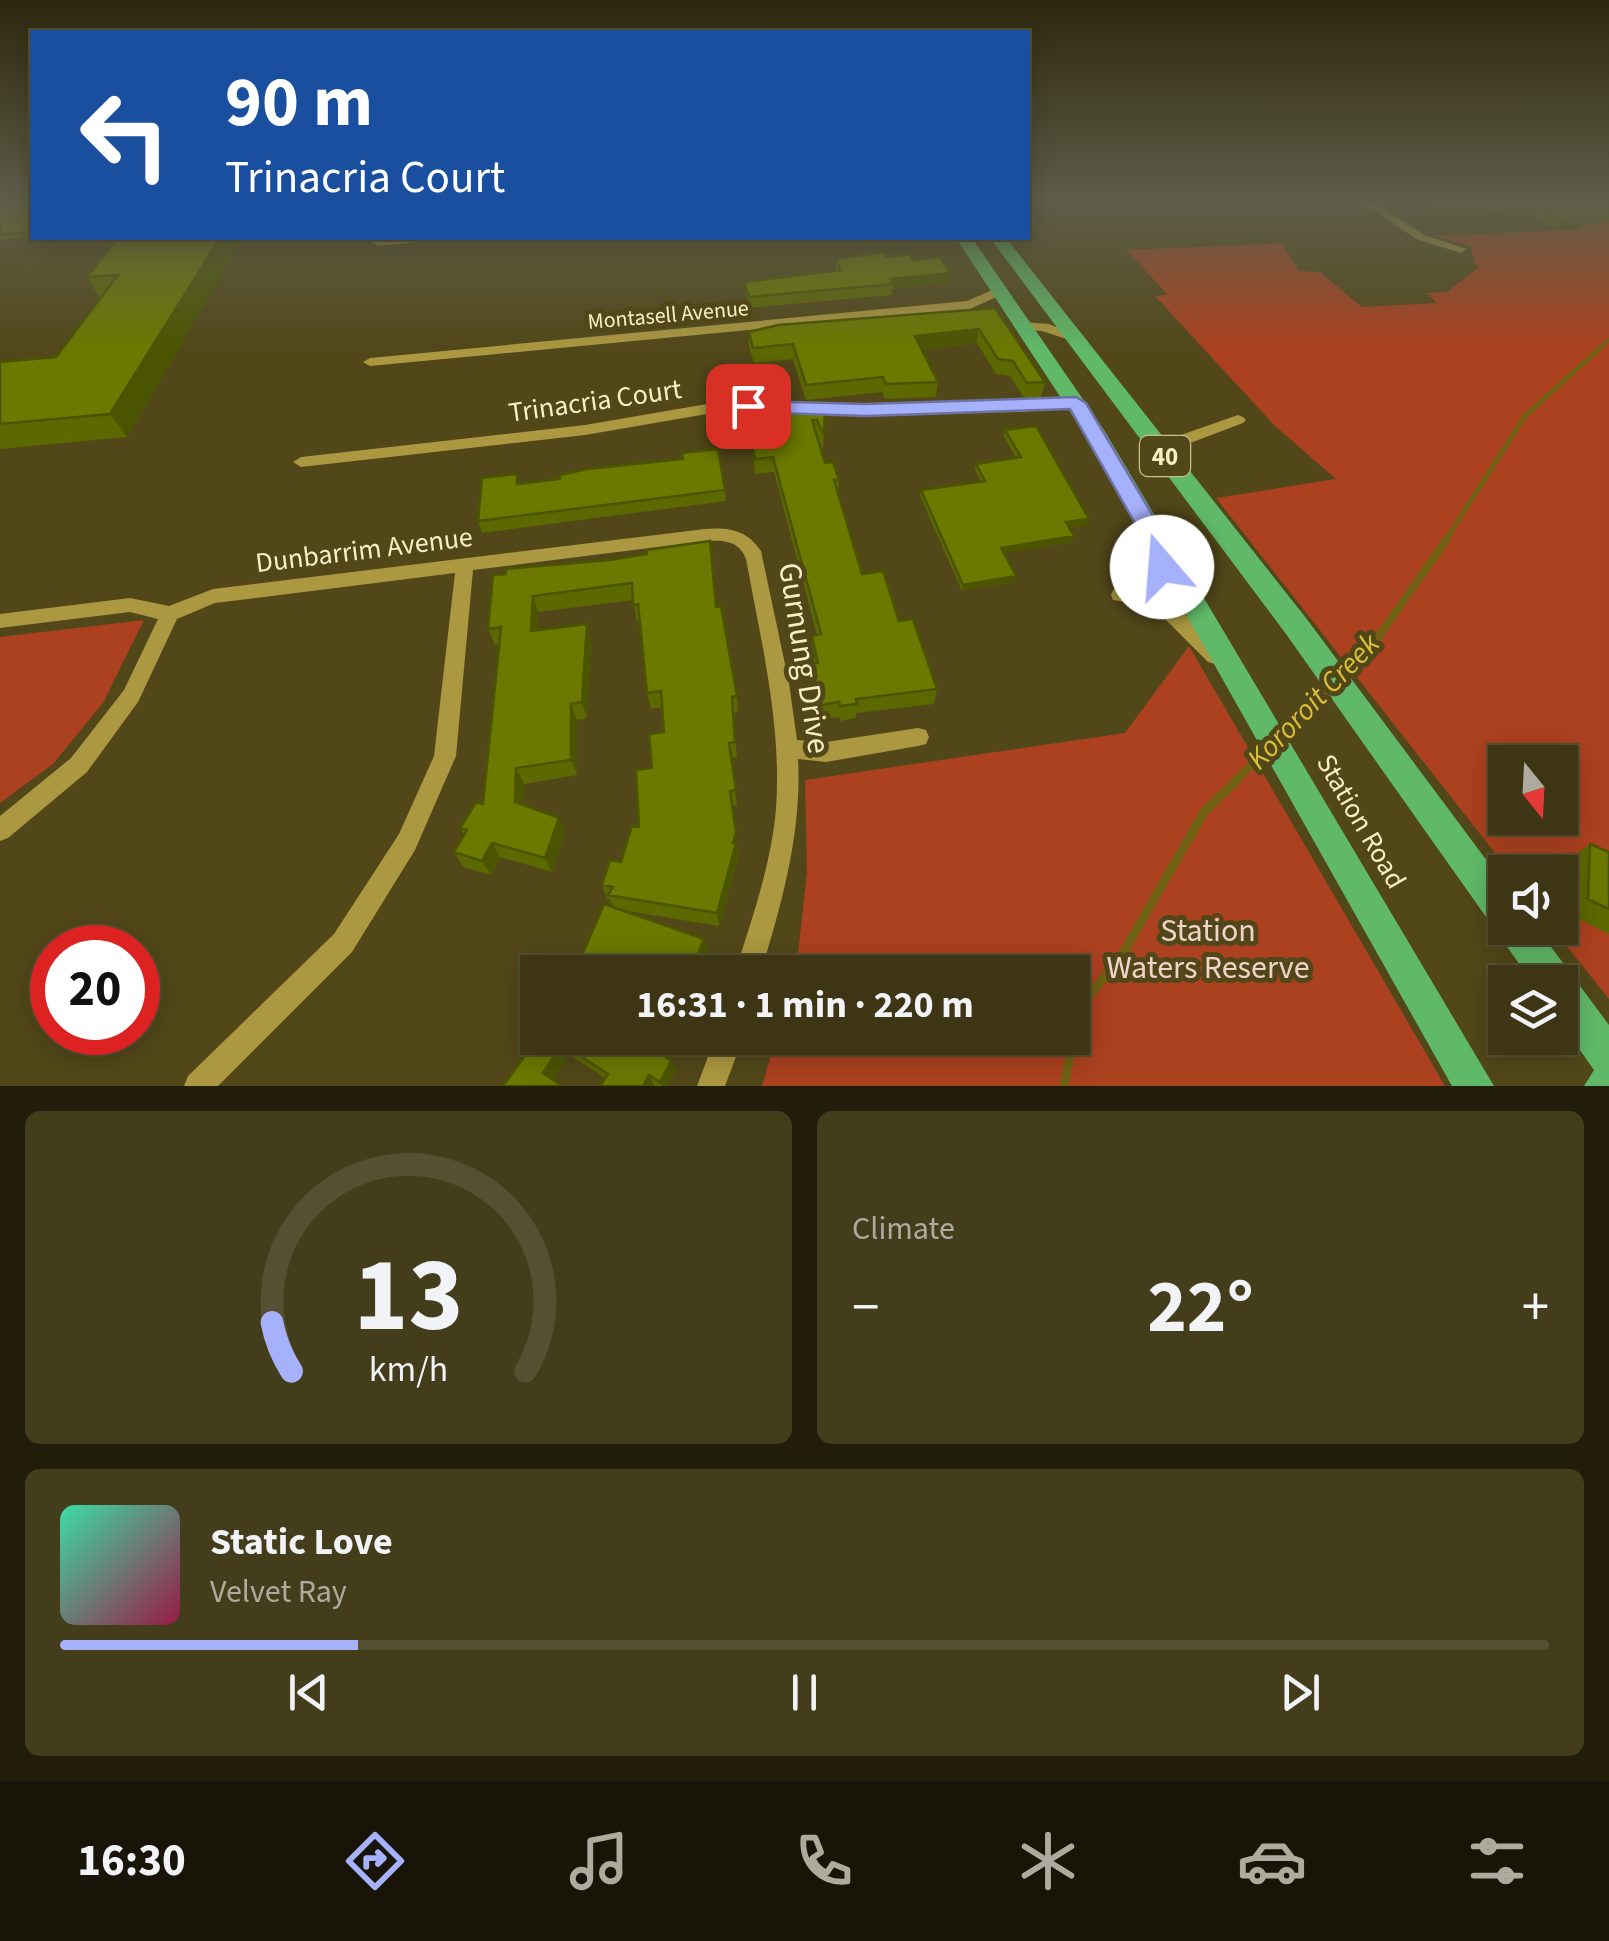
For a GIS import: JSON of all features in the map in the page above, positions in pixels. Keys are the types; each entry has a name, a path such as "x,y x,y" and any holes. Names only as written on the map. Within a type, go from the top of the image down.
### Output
{"main road":[{"name":"Station Road","path":"973,251 1076,403 1474,1086"},
{"name":"Station Road","path":"1008,251 1296,626 1488,891"},
{"path":"1076,403 1118,398"},
{"path":"1578,1015 1609,1058"}],"street":[{"name":"Montasell Avenue","path":"970,305 1000,291"},
{"name":"Montasell Avenue","path":"370,362 970,305 995,308 1020,322 1074,337"},
{"name":"Trinacria Court","path":"301,462 585,430 707,409 1023,408 1076,403"},
{"path":"1155,444 1188,438 1238,420"},
{"name":"Dunbarrim Avenue","path":"170,614 213,596 705,535 739,536"},
{"name":"Gurnung Drive","path":"739,536 752,547 755,559 788,748 788,810 774,888 753,955"},
{"path":"1164,555 1162,567 1149,583 1120,595 1153,598 1163,604 1236,678"},
{"path":"198,1086 342,942 407,842 445,756 465,564"},
{"path":"0,621 130,605 170,614 131,696 79,765 0,830"},
{"path":"788,748 826,752 918,737"},
{"path":"711,1086 723,1055"}],"green space":[{"path":"1127,251 1287,251 1299,271 1320,272 1362,307 1437,303 1427,293 1447,292 1479,267 1472,251 1609,251 1609,999 1566,945 1578,945 1578,855 1497,855 1216,498 1336,479 1275,426 1155,296 1168,295"},
{"path":"144,620 103,703 53,764 0,803 0,637"},
{"name":"Station Waters Reserve","path":"1189,646 1445,1086 762,1086 771,1055 1090,1055 1090,955 798,955 807,871 805,780 1125,733"}],"building":[{"path":"108,251 212,251 110,414 0,424 0,362 56,357 118,275 87,277"},
{"path":"884,252 886,257 910,254 913,260 940,257 950,273 890,279 893,284 749,297 744,282 841,270 836,259"},
{"path":"995,308 1045,382 1027,383 1013,361 998,359 979,329 915,336 938,382 886,384 883,377 806,385 793,344 753,348 749,332 778,325"},
{"path":"825,402 824,435 817,420 812,420 825,463 833,462 839,480 834,480 862,574 883,571 899,621 913,619 937,689 856,699 857,704 821,705 811,664 818,663 812,636 821,634 773,457 755,459 751,441 757,441 755,433 783,430 775,403"},
{"path":"1036,426 1089,519 1066,522 1074,536 1001,548 1016,576 963,585 921,490 985,481 976,464 1021,457 1005,430"},
{"path":"718,449 725,490 478,521 482,478 517,474 517,484 560,479 560,475 587,469 683,459 682,453"},
{"path":"710,541 716,607 721,606 737,696 732,697 735,742 729,743 736,790 730,791 736,843 717,913 608,895 613,887 602,885 610,860 621,862 632,826 639,827 636,770 652,768 649,734 664,732 661,691 647,693 638,604 633,605 632,583 533,596 531,631 587,624 582,702 571,704 571,760 516,768 515,802 559,818 545,858 492,843 482,861 454,852 467,830 460,828 476,802 483,804 501,627 488,629 493,575 506,574 506,569 610,560"},
{"path":"1590,844 1609,852 1609,909 1588,899"},
{"path":"604,904 704,939 700,955 582,955"},
{"path":"526,1055 555,1055 543,1073 562,1086 503,1086"},
{"path":"579,1055 665,1055 671,1061 660,1082 649,1075 643,1086 600,1086 608,1074"}],"waterway":[{"name":"Kororoit Creek","path":"1597,351 1609,340"},
{"name":"Kororoit Creek","path":"1445,541 1525,416 1599,349"},
{"name":"Kororoit Creek","path":"1343,677 1367,653 1447,539"},
{"name":"Kororoit Creek","path":"1278,740 1331,690"},
{"name":"Kororoit Creek","path":"1234,782 1269,748"},
{"name":"Kororoit Creek","path":"1064,1086 1080,1006 1119,960 1204,812 1237,780"}],"route":[{"path":"748,406 866,410 1023,408 1076,403 1136,501 1164,555 1162,567"}]}
